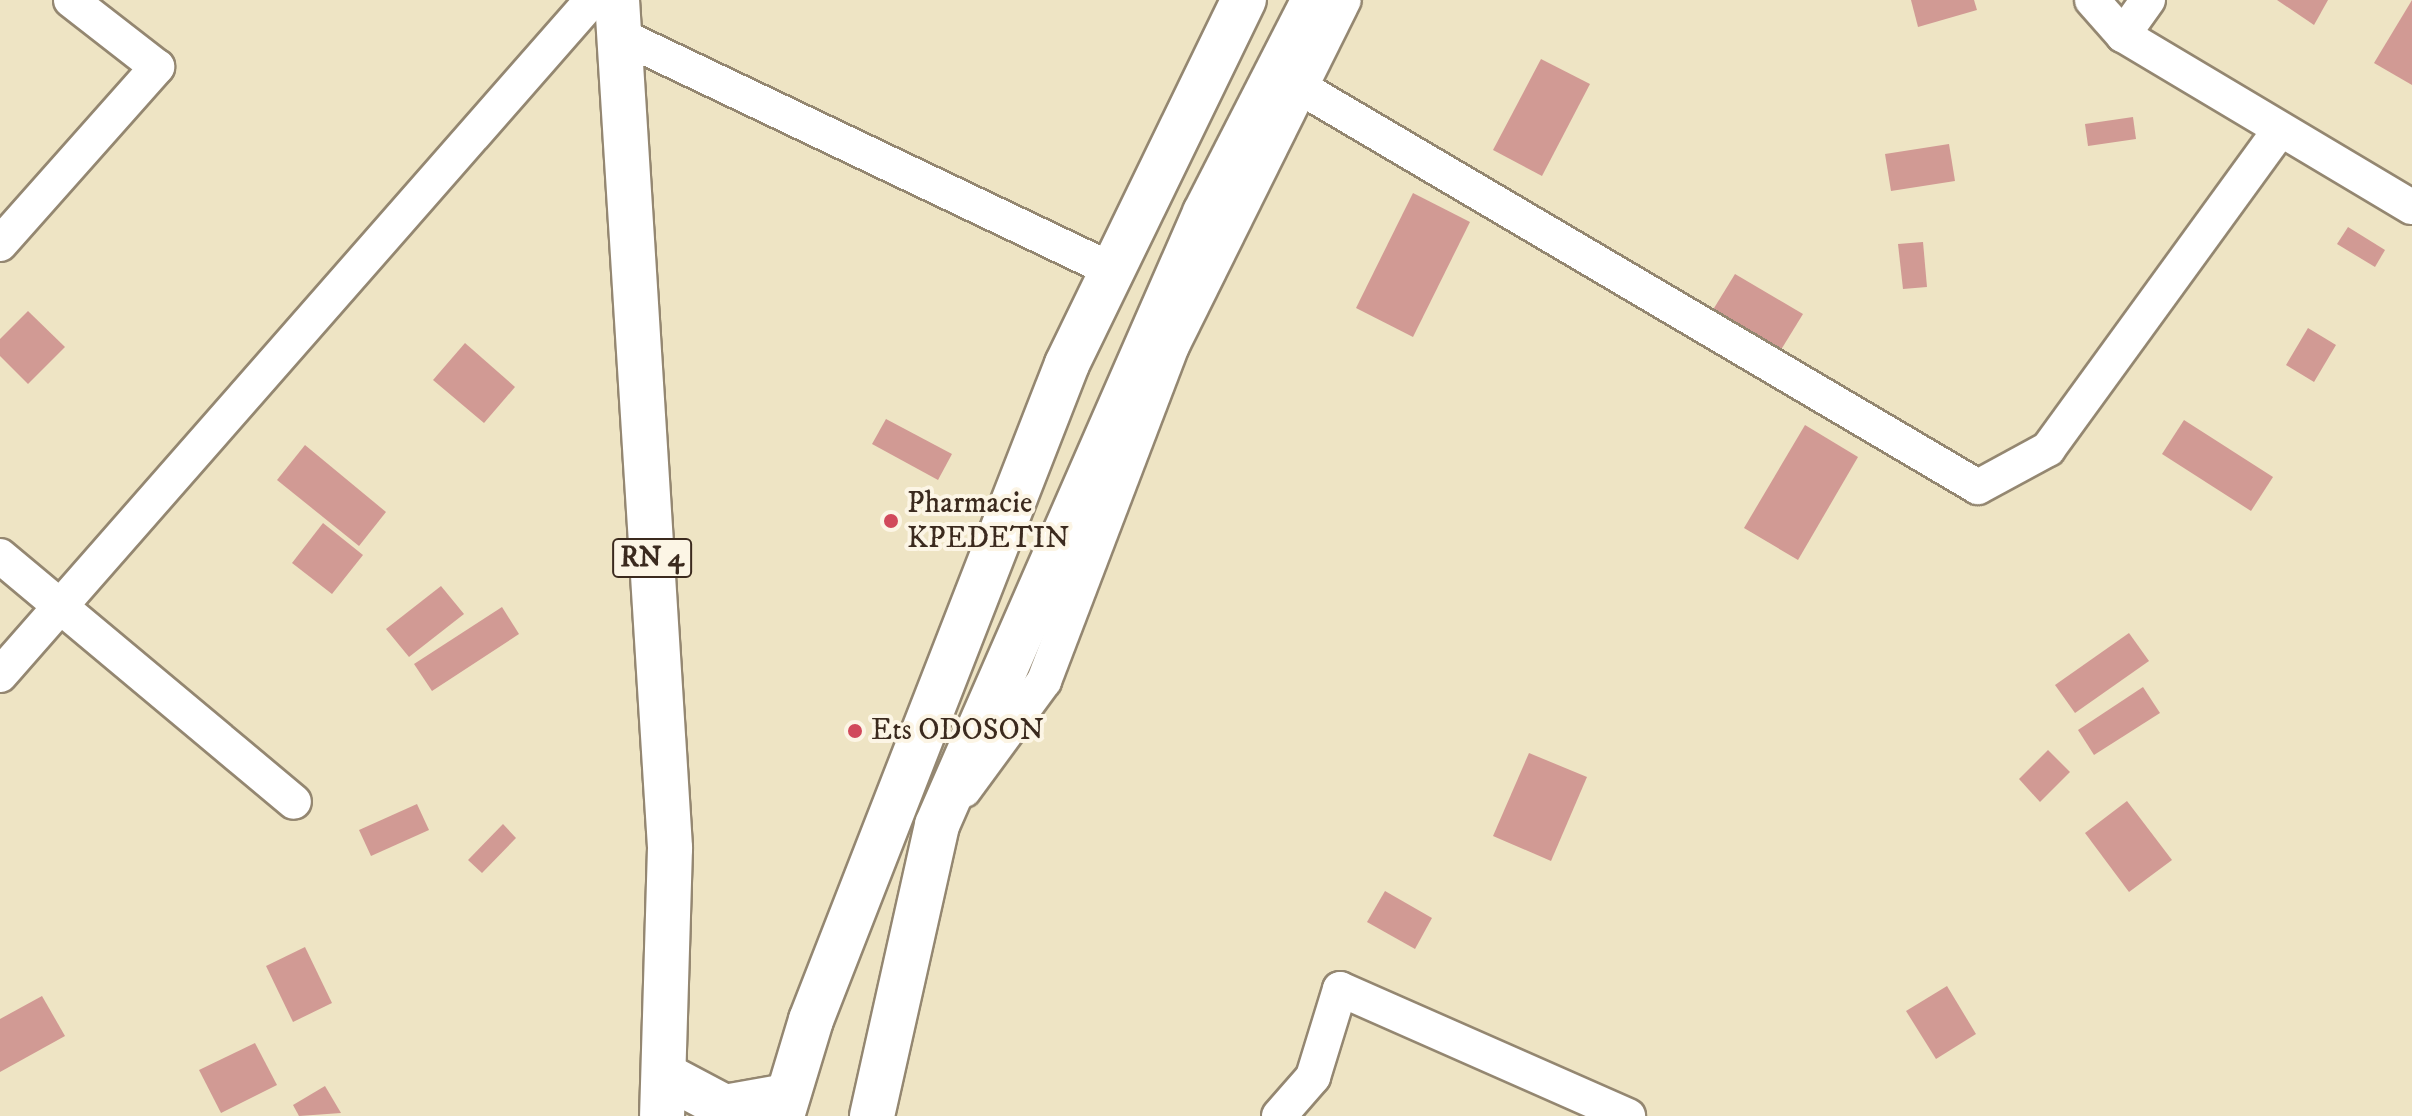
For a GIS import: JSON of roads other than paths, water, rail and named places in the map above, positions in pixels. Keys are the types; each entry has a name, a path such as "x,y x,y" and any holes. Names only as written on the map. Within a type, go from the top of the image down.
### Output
{"main road":[{"path":"665,1097 725,1107 785,1106 1055,393 1244,0"},
{"path":"872,1116 937,825 1205,213 1314,0"},
{"name":"RN 4","path":"618,18 670,848 665,1097"}],"street":[{"path":"0,244 157,67 71,0"},
{"path":"0,675 592,0"},
{"path":"937,825 1044,681 1172,346 1298,86 1344,0"},
{"path":"2092,0 2123,35 2278,133 2412,207"},
{"path":"2123,35 2148,0"},
{"path":"618,18 1112,270"},
{"path":"1298,86 1978,487 2048,449 2278,133"},
{"path":"0,556 294,802"},
{"path":"1279,1116 1313,1077 1340,989 1628,1116"}],"place":[{"name":"Pharmacie KPEDETIN","path":"891,521"},
{"name":"Ets ODOSON","path":"855,731"}]}
